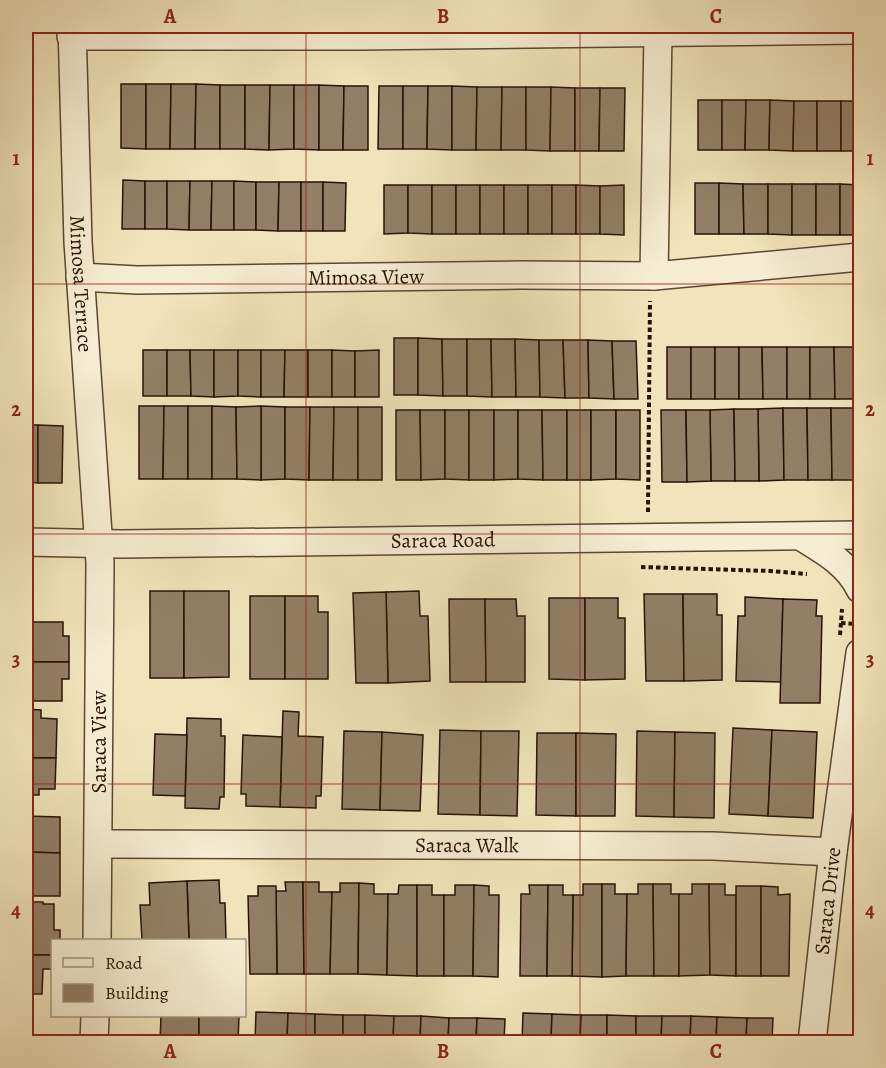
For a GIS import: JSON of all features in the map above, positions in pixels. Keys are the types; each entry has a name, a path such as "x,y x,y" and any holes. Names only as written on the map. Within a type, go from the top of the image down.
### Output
{"street":[{"path":"72,31 359,36 859,30"},
{"name":"Mimosa Terrace","path":"72,31 80,277 99,543"},
{"path":"652,283 658,32"},
{"name":"Mimosa View","path":"80,277 137,280 520,275 652,283 861,257"},
{"name":"Saraca Road","path":"26,542 861,535"},
{"path":"802,537 834,557 856,580 861,589"},
{"name":"Saraca View","path":"97,939 99,543"},
{"name":"Saraca Drive","path":"813,1042 833,852 861,653"},
{"name":"Saraca Walk","path":"99,844 713,846 833,852"},
{"path":"94,1042 95,1017"}],"path":[{"path":"648,513 652,283"},
{"path":"841,623 861,625"}],"building":[{"path":"26,39 28,39 29,63 26,63"},
{"path":"26,63 29,63 29,87 26,87"},
{"path":"121,84 146,84 146,149 121,148"},
{"path":"146,84 171,84 170,149 146,149"},
{"path":"171,84 196,84 195,149 170,149"},
{"path":"196,84 220,85 220,149 195,149"},
{"path":"220,85 245,85 245,149 220,149"},
{"path":"245,85 270,85 269,150 245,149"},
{"path":"270,85 294,85 294,149 269,150"},
{"path":"294,85 319,85 319,150 294,149"},
{"path":"319,85 344,86 343,150 319,150"},
{"path":"344,86 368,86 368,150 343,150"},
{"path":"379,86 403,86 403,149 378,149"},
{"path":"403,86 428,86 427,149 403,149"},
{"path":"428,86 452,86 452,150 427,149"},
{"path":"452,86 477,87 476,150 452,150"},
{"path":"26,87 29,87 29,112 26,111"},
{"path":"477,87 502,87 501,150 476,150"},
{"path":"502,87 526,87 526,150 501,150"},
{"path":"526,87 551,87 550,151 526,150"},
{"path":"551,87 575,88 575,151 550,151"},
{"path":"575,88 600,88 599,151 575,151"},
{"path":"600,88 625,88 624,151 599,151"},
{"path":"698,100 722,100 722,150 698,150"},
{"path":"722,100 746,100 745,150 722,150"},
{"path":"746,100 770,100 769,150 745,150"},
{"path":"770,100 794,101 793,151 769,150"},
{"path":"794,101 817,101 817,151 793,151"},
{"path":"817,101 841,101 841,151 817,151"},
{"path":"841,101 860,101 860,151 841,151"},
{"path":"26,111 29,112 30,136 26,136"},
{"path":"26,136 30,136 30,160 26,160"},
{"path":"26,160 30,160 30,184 26,184"},
{"path":"123,180 145,181 145,229 122,229"},
{"path":"145,181 167,181 167,229 145,229"},
{"path":"167,181 190,181 189,230 167,229"},
{"path":"190,181 212,181 211,230 189,230"},
{"path":"212,181 234,181 234,230 211,230"},
{"path":"234,181 256,182 256,230 234,230"},
{"path":"256,182 279,182 278,231 256,230"},
{"path":"279,182 301,182 301,231 278,231"},
{"path":"301,182 323,182 323,231 301,231"},
{"path":"323,182 346,183 345,231 323,231"},
{"path":"695,183 719,183 719,234 695,234"},
{"path":"719,183 743,184 744,234 719,234"},
{"path":"26,184 30,184 30,209 26,208"},
{"path":"743,184 768,184 768,234 744,234"},
{"path":"768,184 792,184 792,235 768,234"},
{"path":"792,184 816,184 816,235 792,235"},
{"path":"816,184 840,184 840,235 816,235"},
{"path":"840,184 860,185 860,235 840,235"},
{"path":"384,185 408,185 408,233 384,234"},
{"path":"408,185 432,185 432,234 408,233"},
{"path":"432,185 456,185 456,234 432,234"},
{"path":"456,185 480,185 480,234 456,234"},
{"path":"480,185 504,185 504,234 480,234"},
{"path":"504,185 528,185 528,234 504,234"},
{"path":"528,185 552,185 552,234 528,234"},
{"path":"552,185 576,185 576,234 552,234"},
{"path":"576,185 600,186 600,234 576,234"},
{"path":"624,185 624,235 600,234 600,186"},
{"path":"26,208 30,209 31,233 26,233"},
{"path":"26,233 31,233 31,257 26,257"},
{"path":"26,257 31,257 31,281 26,281"},
{"path":"26,301 28,301 28,325 26,325"},
{"path":"26,325 28,325 28,349 26,349"},
{"path":"394,338 418,338 418,395 394,395"},
{"path":"418,338 442,339 443,396 418,395"},
{"path":"442,339 467,339 467,396 443,396"},
{"path":"467,339 491,339 492,397 467,396"},
{"path":"491,339 515,339 516,397 492,397"},
{"path":"515,339 539,340 540,397 516,397"},
{"path":"539,340 563,340 565,398 540,397"},
{"path":"563,340 588,340 589,398 565,398"},
{"path":"588,340 612,341 614,399 589,398"},
{"path":"612,341 636,341 638,399 614,399"},
{"path":"667,347 691,347 691,399 667,399"},
{"path":"691,347 715,347 715,399 691,399"},
{"path":"715,347 739,347 739,399 715,399"},
{"path":"739,347 762,347 763,399 739,399"},
{"path":"762,347 787,347 787,399 763,399"},
{"path":"787,347 810,347 810,399 787,399"},
{"path":"810,347 834,347 835,399 810,399"},
{"path":"834,347 858,347 859,399 835,399"},
{"path":"858,347 860,347 860,399 859,399"},
{"path":"26,349 28,349 28,373 26,373"},
{"path":"143,350 167,350 167,396 143,396"},
{"path":"167,350 190,350 191,396 167,396"},
{"path":"190,350 214,350 214,397 191,396"},
{"path":"214,350 238,350 238,396 214,397"},
{"path":"238,350 261,350 261,397 238,396"},
{"path":"261,350 285,350 284,397 261,397"},
{"path":"285,350 308,350 308,397 284,397"},
{"path":"308,350 332,350 332,397 308,397"},
{"path":"332,350 355,351 355,397 332,397"},
{"path":"379,350 379,397 355,397 355,351"},
{"path":"26,373 28,373 28,397 26,396"},
{"path":"139,406 164,406 163,479 139,479"},
{"path":"164,406 188,406 188,479 163,479"},
{"path":"188,406 212,406 212,479 188,479"},
{"path":"212,406 236,407 237,479 212,479"},
{"path":"261,406 285,407 285,479 261,480"},
{"path":"261,406 261,480 237,479 236,407"},
{"path":"285,407 310,407 309,480 285,479"},
{"path":"310,407 334,407 333,480 309,480"},
{"path":"334,407 358,407 358,480 333,480"},
{"path":"358,407 382,407 382,480 358,480"},
{"path":"783,408 784,480 759,481 758,409"},
{"path":"783,408 807,408 808,480 784,480"},
{"path":"807,408 831,408 832,480 808,480"},
{"path":"831,408 856,408 857,480 832,480"},
{"path":"856,408 860,408 860,479 857,480"},
{"path":"734,409 735,481 711,481 710,410"},
{"path":"734,409 758,409 759,481 735,481"},
{"path":"396,410 420,410 421,480 396,480"},
{"path":"420,410 445,410 445,479 421,480"},
{"path":"445,410 469,410 469,480 445,479"},
{"path":"469,410 494,410 494,480 469,480"},
{"path":"494,410 518,410 518,479 494,480"},
{"path":"518,410 542,410 543,480 518,479"},
{"path":"542,410 567,410 567,480 543,480"},
{"path":"567,410 591,410 591,480 567,480"},
{"path":"591,410 616,410 616,479 591,480"},
{"path":"616,410 640,410 640,480 616,479"},
{"path":"661,410 686,410 687,482 662,482"},
{"path":"686,410 710,410 711,481 687,482"},
{"path":"26,425 38,425 38,483 26,482"},
{"path":"38,425 63,426 62,483 38,483"},
{"path":"150,591 184,591 184,678 150,678"},
{"path":"184,591 229,591 229,677 184,678"},
{"path":"419,591 420,616 428,616 430,681 388,683 386,592"},
{"path":"386,592 388,683 356,683 353,593"},
{"path":"644,594 683,594 684,681 646,681"},
{"path":"683,594 717,594 717,615 722,615 722,680 684,681"},
{"path":"250,596 285,596 285,679 250,679"},
{"path":"285,596 318,596 318,612 328,612 328,679 285,679"},
{"path":"745,597 783,599 781,682 736,681 738,616 745,616"},
{"path":"549,598 585,598 585,680 549,679"},
{"path":"585,598 618,598 618,618 625,618 625,679 585,680"},
{"path":"26,599 33,599 33,622 63,622 63,636 69,636 69,662 26,662"},
{"path":"449,599 485,599 486,682 450,682"},
{"path":"485,599 516,599 517,616 525,616 525,682 486,682"},
{"path":"783,599 817,600 816,616 822,616 820,703 780,703"},
{"path":"26,662 69,662 69,679 62,679 62,701 26,701"},
{"path":"26,709 41,710 41,718 57,719 56,758 26,758"},
{"path":"283,711 299,712 298,736 323,737 321,796 316,796 316,808 280,807"},
{"path":"187,718 221,719 221,736 225,736 224,797 220,797 219,809 185,808"},
{"path":"733,728 772,730 768,816 729,814"},
{"path":"440,730 481,731 480,815 438,814"},
{"path":"772,730 817,732 813,818 768,816"},
{"path":"344,731 382,732 380,810 342,809"},
{"path":"481,731 519,731 517,816 480,815"},
{"path":"637,731 675,732 674,817 636,816"},
{"path":"382,732 423,735 420,811 380,810"},
{"path":"675,732 715,733 714,818 674,817"},
{"path":"537,733 576,733 576,816 536,815"},
{"path":"576,733 616,734 615,816 576,816"},
{"path":"155,734 187,735 185,796 153,795"},
{"path":"243,735 282,737 280,807 246,806 246,794 241,794"},
{"path":"26,758 56,758 55,789 39,789 39,795 26,795"},
{"path":"26,816 60,817 60,853 26,852"},
{"path":"26,852 60,853 60,896 26,896"},
{"path":"219,880 220,903 225,903 226,939 189,939 187,881"},
{"path":"187,881 189,939 142,939 140,905 150,905 149,883"},
{"path":"285,882 303,882 304,974 277,974 276,891 286,891"},
{"path":"303,882 319,882 319,892 332,892 330,974 304,974"},
{"path":"340,883 359,883 358,974 330,974 332,892 340,892"},
{"path":"359,883 374,884 374,894 388,894 387,975 358,974"},
{"path":"583,884 602,884 602,977 572,976 573,895 583,895"},
{"path":"602,884 615,884 615,894 627,894 626,976 602,977"},
{"path":"638,884 653,884 654,976 626,976 627,894 638,894"},
{"path":"653,884 671,884 671,894 679,894 679,976 654,976"},
{"path":"692,884 709,884 710,975 679,976 679,894 692,894"},
{"path":"709,884 725,884 725,895 736,895 736,976 710,975"},
{"path":"399,885 417,885 417,976 387,975 388,894 398,894"},
{"path":"417,885 432,885 432,895 444,895 444,976 417,976"},
{"path":"455,885 474,885 473,976 444,976 444,895 455,895"},
{"path":"474,885 489,886 489,895 499,895 498,977 473,976"},
{"path":"529,885 548,885 547,976 520,976 521,894 530,894"},
{"path":"548,885 563,885 563,895 573,895 572,976 547,976"},
{"path":"258,886 276,886 277,974 250,974 248,896 258,896"},
{"path":"736,886 761,886 761,976 736,976"},
{"path":"761,886 778,887 778,895 790,894 789,976 761,976"},
{"path":"26,902 54,904 54,930 60,930 60,939 51,939 51,955 26,955"},
{"path":"26,955 51,955 51,969 43,969 42,994 26,994"},
{"path":"256,1012 288,1013 287,1042 255,1042"},
{"path":"288,1013 315,1014 315,1042 287,1042"},
{"path":"523,1013 552,1014 551,1042 522,1042"},
{"path":"315,1014 343,1015 343,1042 315,1042"},
{"path":"552,1014 581,1015 580,1042 551,1042"},
{"path":"343,1015 365,1015 365,1042 343,1042"},
{"path":"365,1015 394,1016 393,1042 365,1042"},
{"path":"581,1015 607,1015 607,1042 580,1042"},
{"path":"607,1015 636,1016 636,1042 607,1042"},
{"path":"394,1016 421,1016 420,1042 393,1042"},
{"path":"421,1016 449,1018 448,1042 420,1042"},
{"path":"636,1016 662,1016 661,1042 636,1042"},
{"path":"662,1016 691,1016 690,1042 661,1042"},
{"path":"691,1016 717,1017 716,1042 690,1042"},
{"path":"161,1017 199,1017 199,1042 160,1042"},
{"path":"199,1017 239,1017 238,1042 199,1042"},
{"path":"717,1017 747,1018 746,1042 716,1042"},
{"path":"449,1018 477,1018 476,1042 448,1042"},
{"path":"477,1018 505,1019 504,1042 476,1042"},
{"path":"747,1018 773,1018 772,1042 746,1042"}]}
